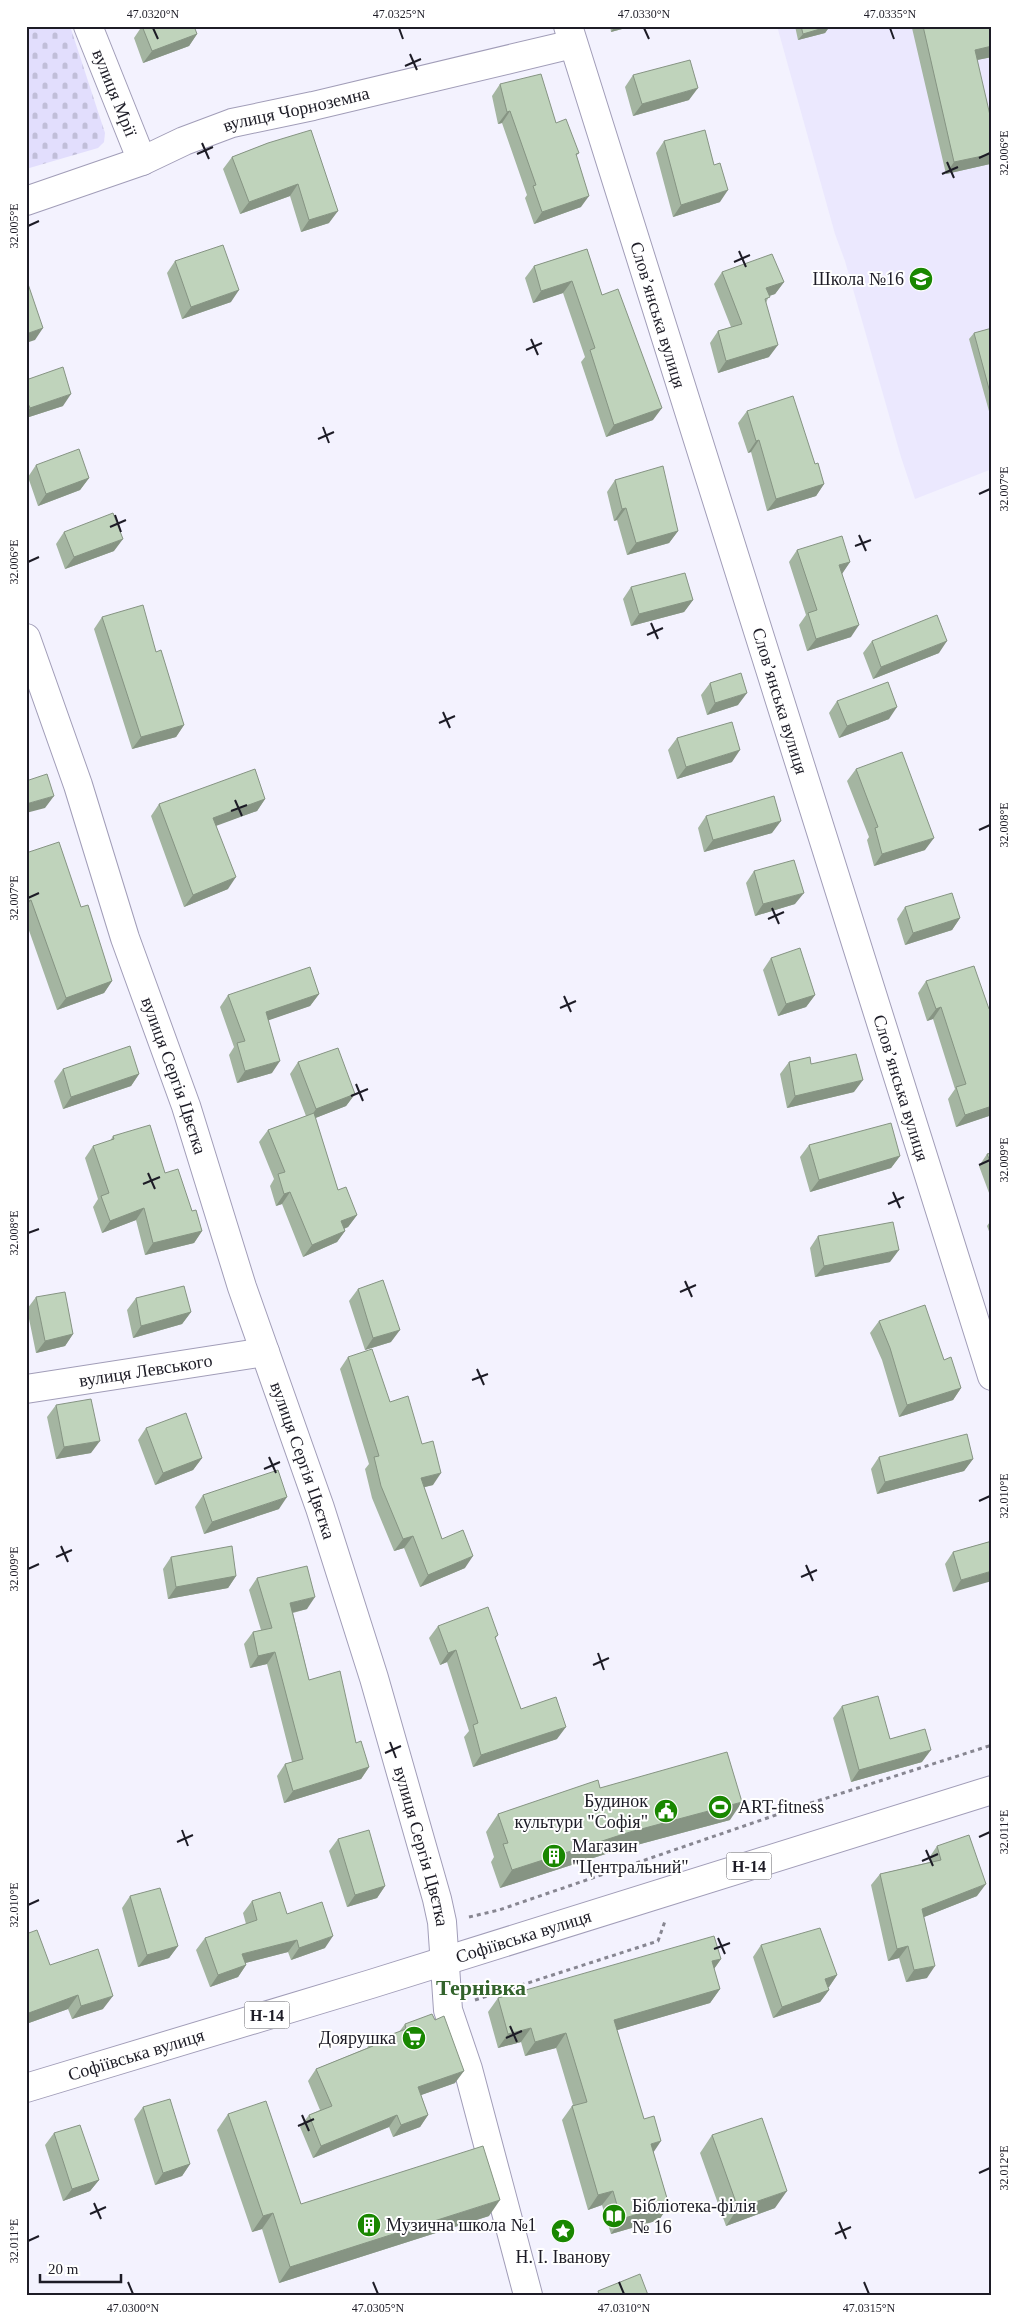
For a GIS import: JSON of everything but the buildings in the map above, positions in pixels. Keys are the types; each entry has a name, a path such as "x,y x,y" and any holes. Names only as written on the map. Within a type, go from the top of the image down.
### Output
{"street":[{"name":"вулиця Мрії","path":"88,26 142,161"},
{"name":"вулиця Чорноземна","path":"26,201 142,161 184,141 232,124 313,106 570,35"},
{"name":"Словʼянська вулиця","path":"570,35 992,1376"},
{"name":"вулиця Сергія Цвєтка","path":"26,638 78,785 125,938 186,1106 242,1287 320,1508 374,1678 437,1899 442,1922 448,2010 468,2069 528,2295"},
{"name":"вулиця Левського","path":"26,1389 265,1352"},
{"name":"Софіївська вулиця","path":"26,2088 445,1961 992,1790"}],"path":[{"path":"442,1922 498,1910 811,1803 992,1745"},
{"path":"448,2010 658,1941 665,1921 674,1918"}],"shaded area":[{"name":"Школа №16","path":"777,26 992,26 992,469 915,499 901,457 845,261 835,234"}],"green space":[{"path":"26,26 70,26 105,133 104,142 98,148 26,169"}],"place":[{"name":"Школа №16","path":"921,279"},
{"name":"ART-fitness","path":"720,1807"},
{"name":"Будинок культури \"Софія\"","path":"666,1811"},
{"name":"Магазин \"Центральний\"","path":"554,1856"},
{"name":"Доярушка","path":"414,2038"},
{"name":"Бібліотека-філія № 16","path":"614,2216"},
{"name":"Музична школа №1","path":"369,2225"},
{"name":"Н. І. Іванову","path":"563,2231"}],"district":[{"name":"Тернівка","path":"481,1987"}]}
